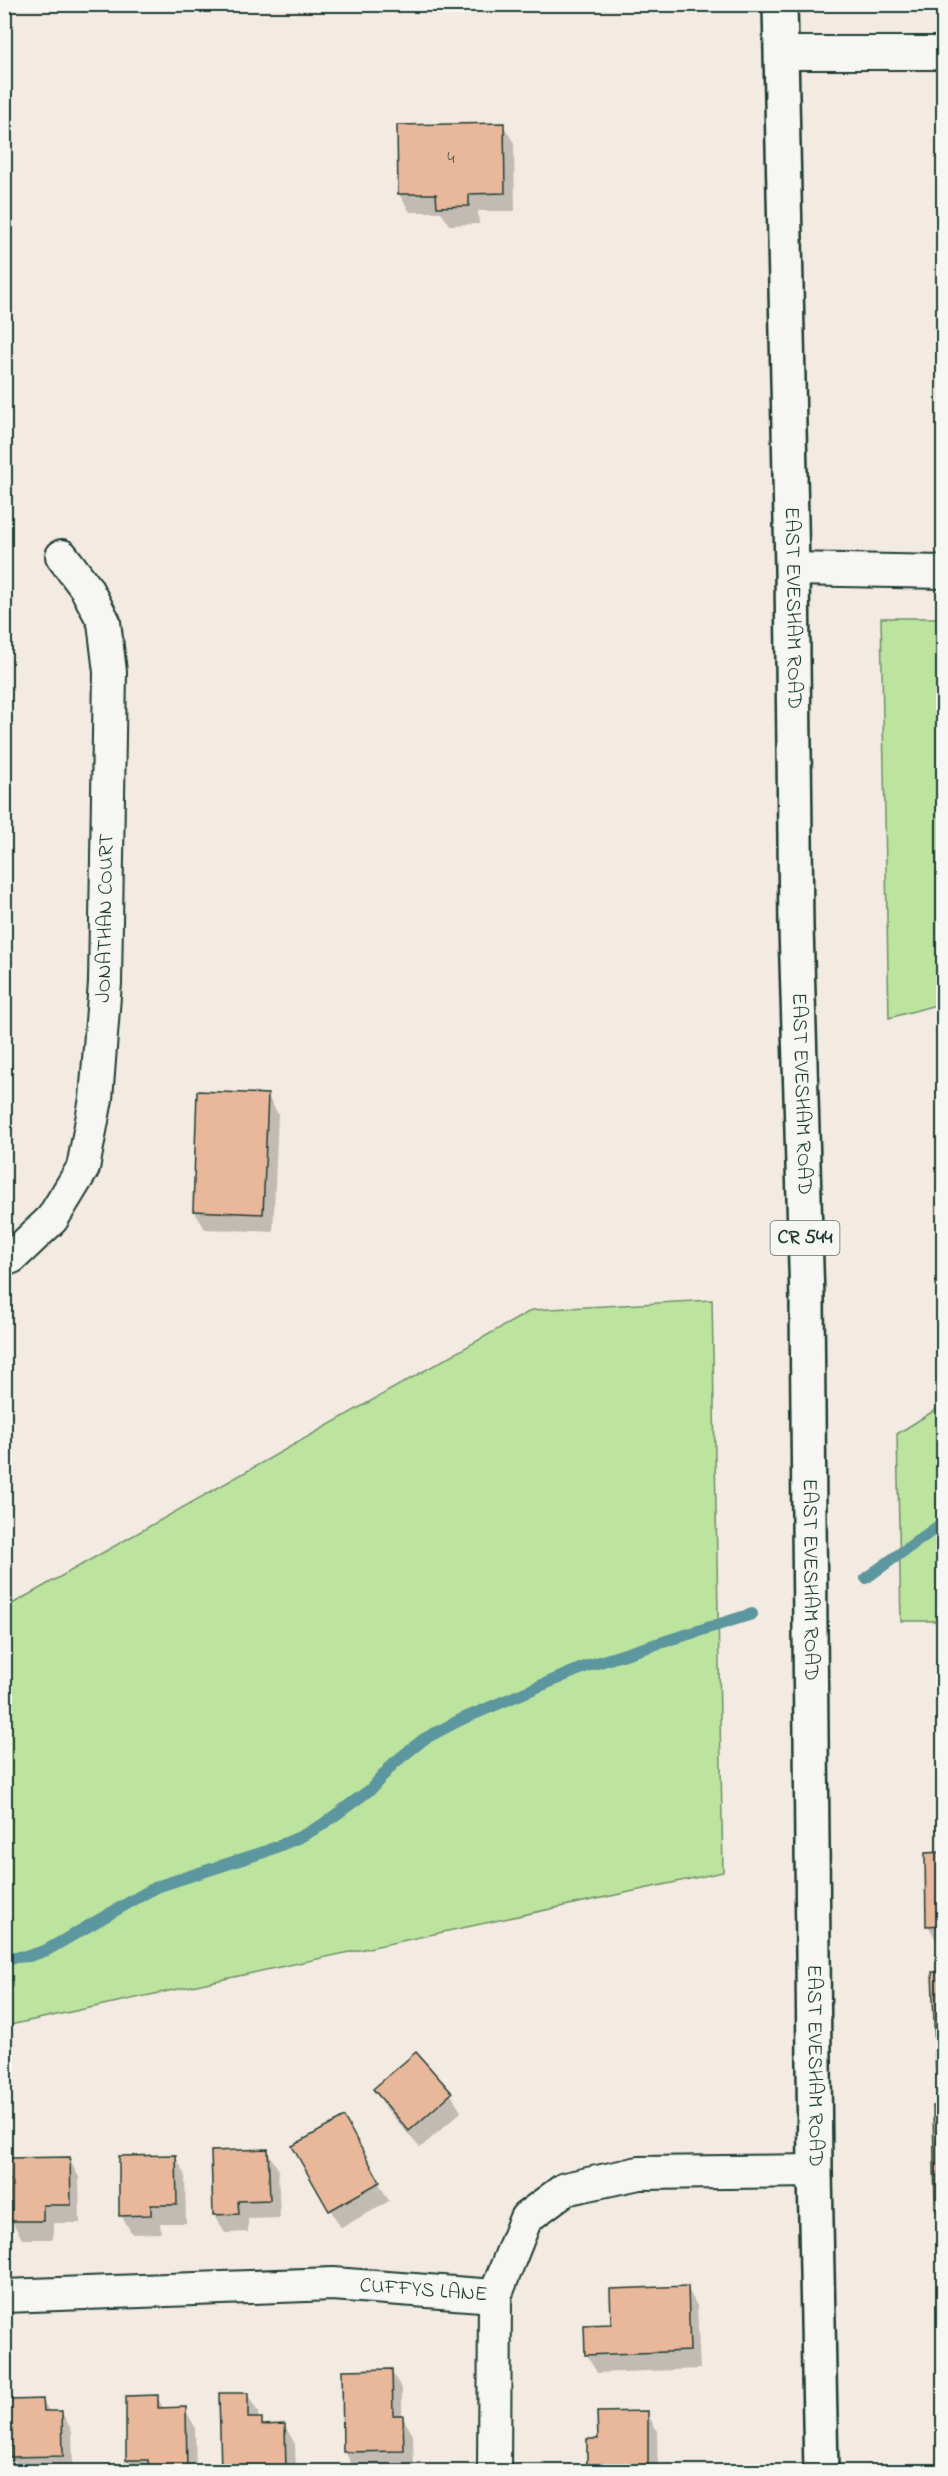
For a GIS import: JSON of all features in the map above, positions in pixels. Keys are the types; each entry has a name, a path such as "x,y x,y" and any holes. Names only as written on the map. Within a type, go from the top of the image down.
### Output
{"main road":[{"name":"EAST EVESHAM ROAD","path":"780,4 792,569 796,927 807,1321 815,2171 821,2472"}],"street":[{"path":"781,52 944,53"},
{"name":"JONATHAN COURT","path":"4,1260 12,1257 52,1219 83,1168 96,1099 105,983 110,672 104,622 86,588 62,556"},
{"path":"792,569 944,573"},
{"name":"CUFFYS LANE","path":"4,2296 333,2284 495,2296 526,2218 565,2189 639,2173 815,2171"},
{"path":"494,2472 495,2296"}],"green space":[{"path":"881,618 944,618 943,1003 889,1018"},
{"path":"712,1300 723,1872 5,2026 5,1608 532,1310"},
{"path":"943,1405 943,1621 901,1621 897,1434"}],"building":[{"path":"504,123 505,193 469,194 469,206 437,207 436,194 398,194 397,125"},
{"path":"197,1091 268,1094 263,1214 193,1211"},
{"path":"944,1852 944,1925 926,1926 925,1853"},
{"path":"932,1972 944,1972 944,2071 936,2071"},
{"path":"416,2052 452,2093 409,2131 373,2089"},
{"path":"933,2106 944,2106 944,2208 935,2209"},
{"path":"344,2117 380,2182 329,2211 292,2146"},
{"path":"268,2149 270,2200 238,2201 239,2214 213,2215 211,2151"},
{"path":"176,2155 177,2205 151,2205 151,2215 119,2216 119,2156"},
{"path":"70,2157 71,2205 43,2205 43,2221 10,2221 9,2158"},
{"path":"940,2256 944,2256 944,2344 942,2344"},
{"path":"688,2286 690,2351 585,2355 584,2325 611,2324 610,2289"},
{"path":"392,2369 393,2415 403,2415 404,2451 343,2452 342,2370"},
{"path":"941,2391 944,2391 944,2471 942,2471"},
{"path":"219,2393 248,2393 248,2418 262,2418 262,2425 285,2424 286,2472 221,2472"},
{"path":"158,2395 158,2408 186,2407 187,2472 149,2472 148,2460 126,2460 126,2396"},
{"path":"43,2399 44,2411 62,2411 63,2456 10,2457 9,2400"},
{"path":"648,2411 648,2472 587,2472 587,2439 598,2439 597,2412"}],"waterway":[{"path":"866,1578 944,1522"},
{"path":"4,1958 29,1956 47,1950 156,1887 264,1852 300,1837 322,1825 371,1789 394,1763 424,1739 460,1720 587,1666 752,1614"}]}
